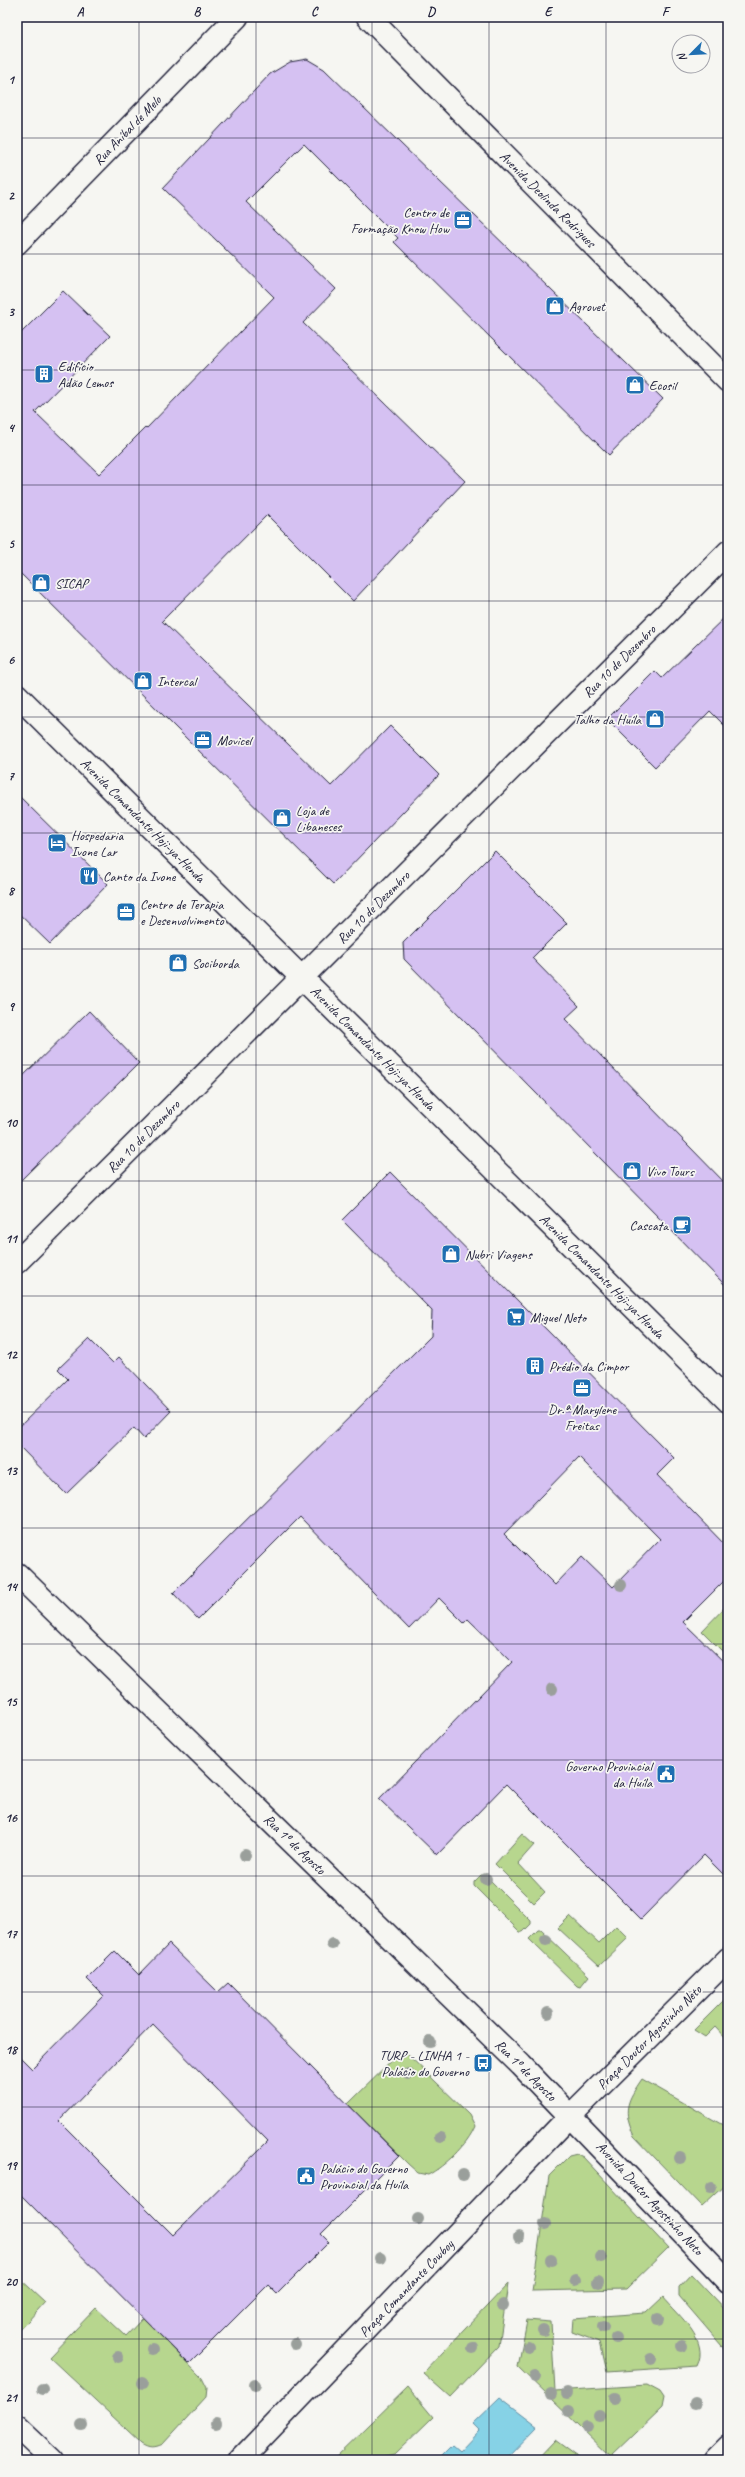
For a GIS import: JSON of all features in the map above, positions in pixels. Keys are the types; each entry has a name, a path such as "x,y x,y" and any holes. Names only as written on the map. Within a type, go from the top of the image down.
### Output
{"street":[{"name":"Rua Aníbal de Melo","path":"17,243 237,17"},
{"name":"Avenida Deolinda Rodrigues","path":"368,17 728,381"},
{"name":"Rua 10 de Dezembro","path":"17,1262 728,552"},
{"name":"Avenida Comandante Hoji-ya-Henda","path":"17,695 728,1401"},
{"name":"Rua 1º de Agosto","path":"17,1574 571,2115"},
{"name":"Praça Doutor Agostinho Neto","path":"571,2115 728,1959"},
{"name":"Avenida Doutor Agostinho Neto","path":"571,2115 728,2281"},
{"name":"Praça Comandante Cowboy","path":"240,2460 571,2115"},
{"path":"22,2432 52,2460"},
{"path":"22,2432 60,2460"},
{"path":"715,2460 728,2447"}],"green space":[{"path":"728,1604 728,1657 702,1631"},
{"path":"522,1834 534,1845 518,1863 545,1892 534,1903 495,1864"},
{"path":"481,1875 485,1875 531,1921 531,1924 523,1932 520,1932 474,1886 474,1882"},
{"path":"570,1916 599,1943 616,1926 628,1938 599,1966 558,1928"},
{"path":"538,1930 541,1930 589,1976 580,1987 577,1986 529,1939"},
{"path":"728,1996 728,2041 715,2027 705,2037 694,2030"},
{"path":"403,2050 469,2114 475,2126 462,2147 442,2166 428,2175 418,2173 348,2104"},
{"path":"642,2079 728,2128 728,2183 702,2207 634,2136 630,2127 627,2112 630,2100"},
{"path":"577,2154 583,2157 668,2248 626,2289 532,2291 549,2176 569,2156"},
{"path":"691,2274 728,2313 728,2353 679,2296 679,2287"},
{"path":"17,2276 45,2302 20,2330 17,2327"},
{"path":"508,2284 499,2346 450,2397 423,2373"},
{"path":"663,2297 684,2320 696,2338 700,2356 697,2366 606,2372 599,2342 572,2332 573,2318 646,2313"},
{"path":"96,2308 126,2336 143,2318 202,2378 207,2388 206,2397 163,2444 152,2447 141,2443 49,2357"},
{"path":"527,2320 551,2322 555,2391 647,2385 660,2392 664,2398 662,2408 611,2457 518,2367"},
{"path":"408,2387 433,2417 394,2455 373,2460 333,2460"},
{"path":"555,2440 582,2460 536,2460"}],"water":[{"path":"500,2397 538,2426 505,2460 438,2460 452,2446 459,2452 479,2431 472,2424"}],"building":[{"path":"307,59 324,69 663,399 609,455 394,242 398,238 304,144 246,202 336,289 303,323 465,481 353,601 267,515 162,621 331,786 390,726 439,775 333,884 17,570 17,337 63,291 110,336 35,412 99,474 146,427 147,428 274,297 163,188 270,74 290,62"},
{"path":"728,614 728,729 710,711 655,767 607,719 655,671 662,678"},
{"path":"17,794 108,884 50,944 17,912"},
{"path":"495,851 567,923 532,958 579,1006 565,1019 728,1186 728,1288 404,959 403,943"},
{"path":"89,1011 139,1063 17,1184 17,1082"},
{"path":"390,1172 674,1458 657,1475 728,1548 728,1577 683,1622 728,1666 728,1879 704,1855 641,1919 506,1784 437,1855 379,1799 512,1662 468,1619 464,1623 439,1598 409,1629 300,1517 198,1619 173,1593 431,1336 432,1311 342,1220","holes":["579,1457 660,1539 613,1587 582,1557 555,1585 504,1534"]},
{"path":"89,1339 113,1363 119,1357 171,1411 144,1439 134,1428 66,1494 17,1444 17,1429 68,1379 58,1369"},
{"name":"Palácio do Governo Provincial da Huíla","path":"169,1944 218,1992 228,1983 399,2156 321,2234 329,2242 277,2294 268,2285 189,2364 17,2191 17,2054 32,2069 104,1996 87,1979 115,1951 139,1975","holes":["153,2024 268,2141 173,2235 59,2121"]}],"place":[{"name":"Centro de Formação Know How","path":"463,220"},
{"name":"Agrovet","path":"555,306"},
{"name":"Edifício Adão Lemos","path":"44,374"},
{"name":"Ecosil","path":"635,385"},
{"name":"SICAP","path":"41,583"},
{"name":"Intercal","path":"143,681"},
{"name":"Talho da Huíla","path":"655,719"},
{"name":"Movicel","path":"203,740"},
{"name":"Loja de Libaneses","path":"282,818"},
{"name":"Hospedaria Ivone Lar","path":"57,843"},
{"name":"Canto da Ivone","path":"89,876"},
{"name":"Centro de Terapia e Desenvolvimento","path":"126,912"},
{"name":"Sociborda","path":"178,963"},
{"name":"Vivo Tours","path":"632,1171"},
{"name":"Cascata","path":"682,1225"},
{"name":"Nubri Viagens","path":"451,1254"},
{"name":"Miguel Neto","path":"516,1317"},
{"name":"Prédio da Cimpor","path":"535,1366"},
{"name":"Dr.ª Marylene Freitas","path":"582,1388"},
{"name":"Governo Provincial da Huíla","path":"666,1774"},
{"name":"TURP - LINHA 1 - Palácio do Governo","path":"483,2063"},
{"name":"Palácio do Governo Provincial da Huíla","path":"306,2176"}]}
